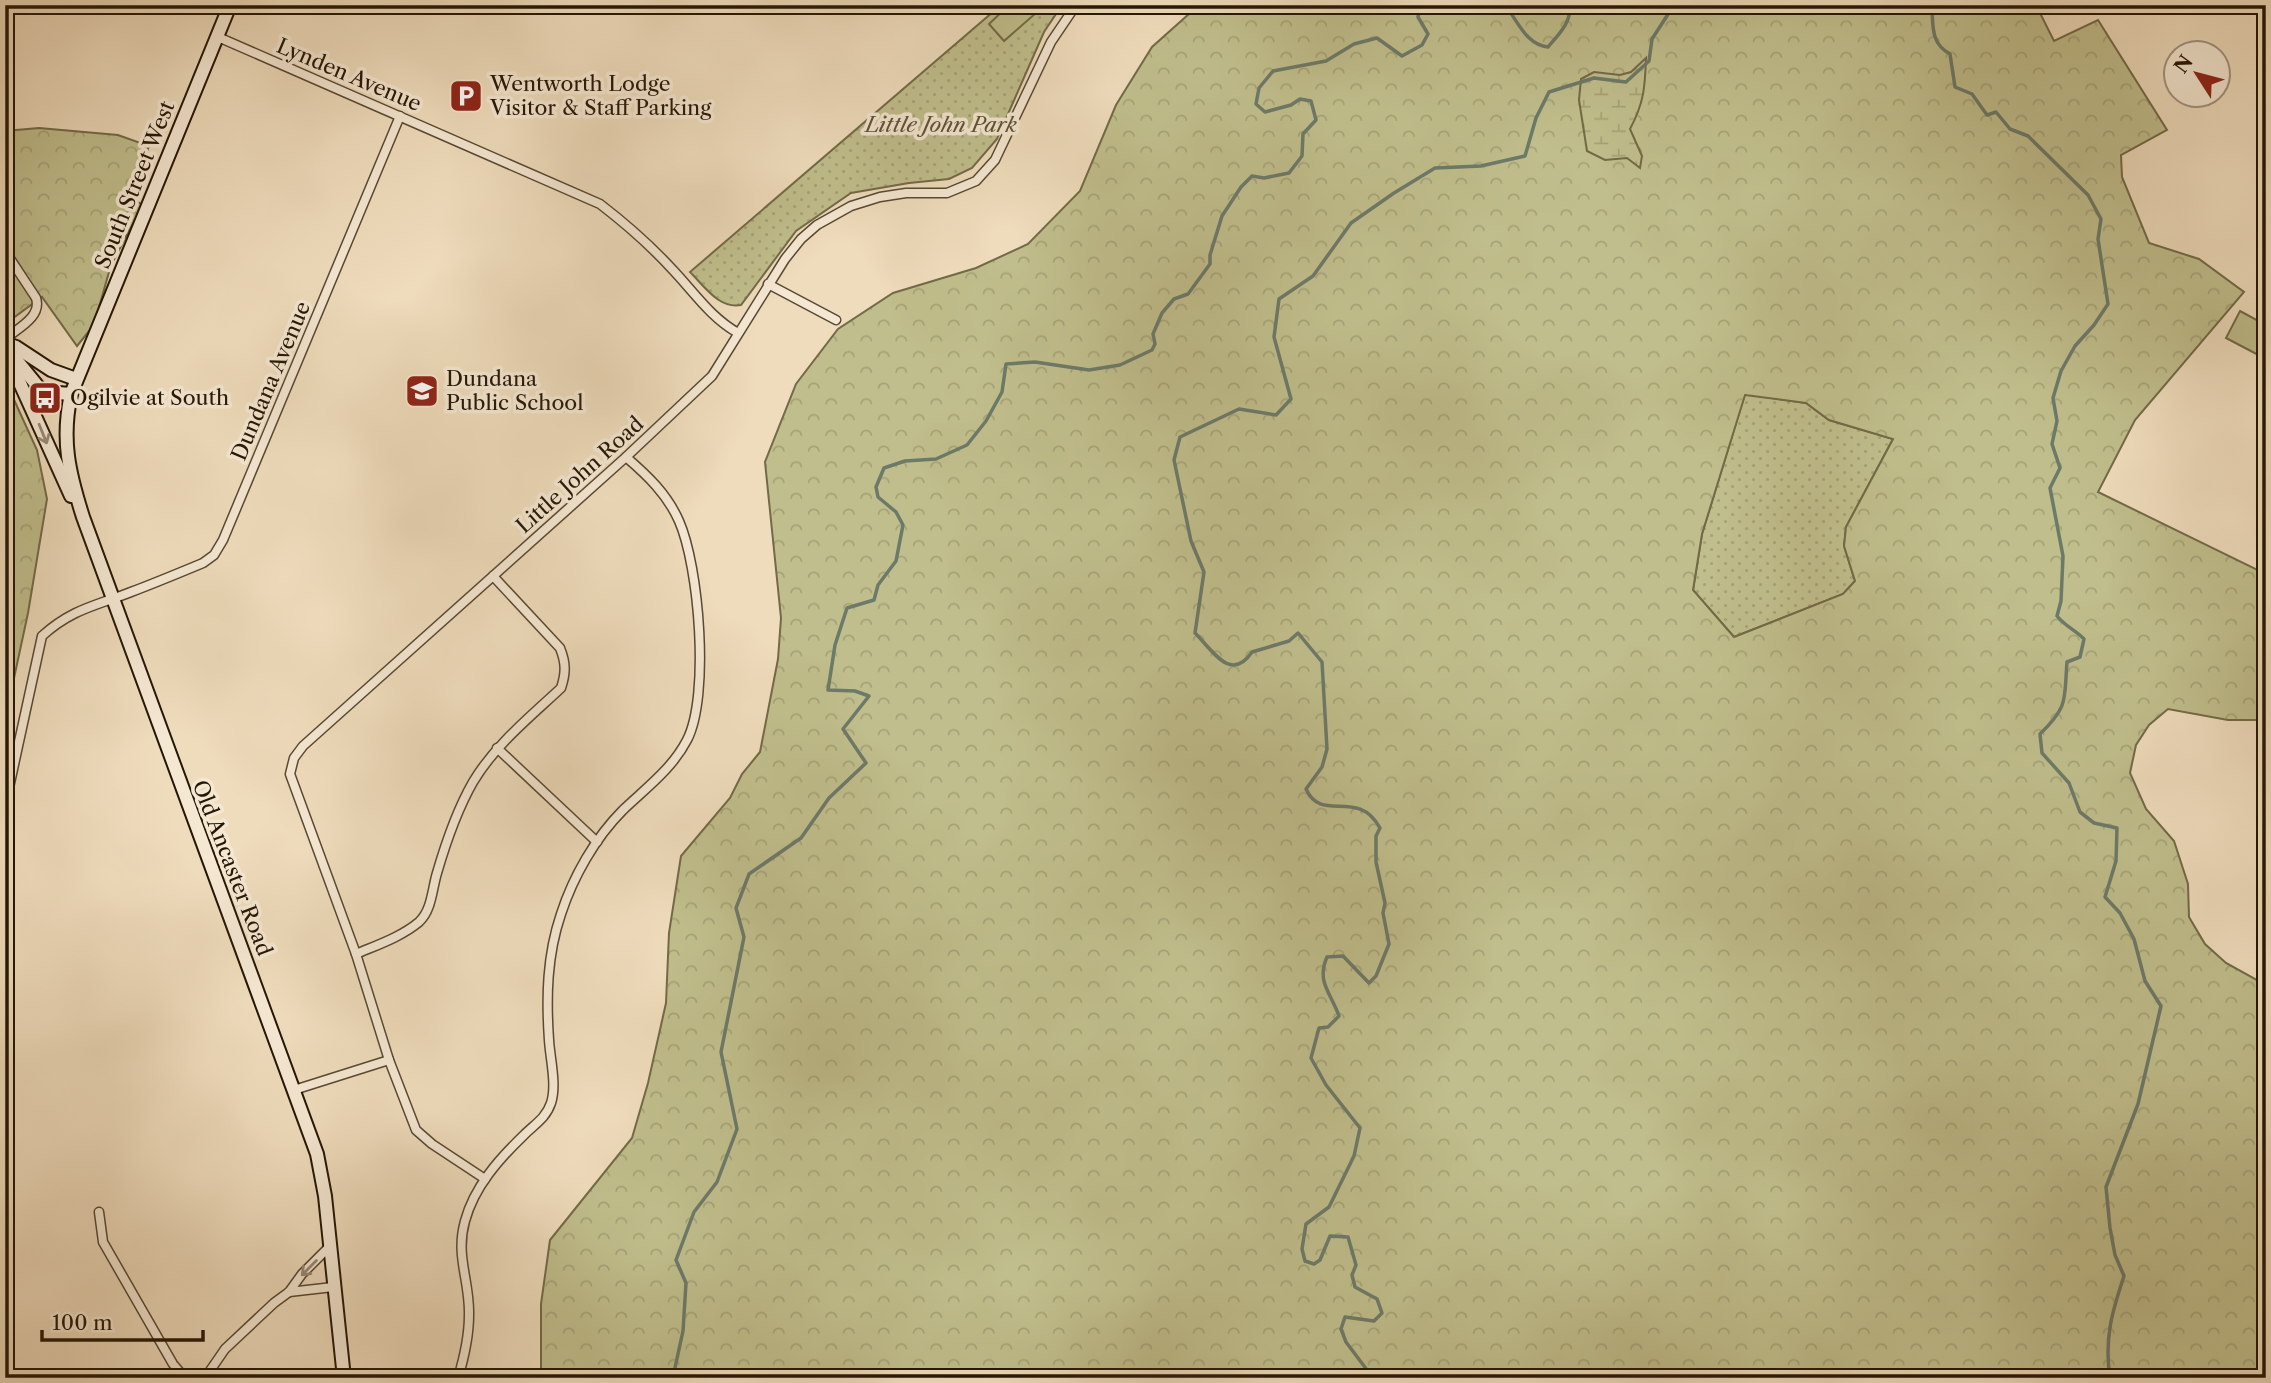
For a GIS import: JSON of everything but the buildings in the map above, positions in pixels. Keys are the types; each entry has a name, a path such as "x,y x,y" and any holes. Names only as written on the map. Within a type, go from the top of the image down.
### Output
{"street":[{"name":"South Street West","path":"76,379 230,5"},
{"name":"Little John Road","path":"485,1179 432,1144 416,1130 389,1059 356,954 290,774 294,758 303,746 626,457 712,376 768,284 801,239 817,225 836,213 880,197 906,192 947,193 976,181 995,160 1051,42 1076,5"},
{"name":"Lynden Avenue","path":"218,37 600,204 633,229 709,312 738,333"},
{"name":"Dundana Avenue","path":"5,806 42,636 60,620 88,606 203,563 214,555 223,540 400,116"},
{"path":"5,251 38,306 36,314 5,344"},
{"path":"768,284 836,320"},
{"path":"5,344 16,347 51,370 76,379"},
{"path":"5,344 40,389 45,392 71,394"},
{"path":"5,344 61,478 82,517"},
{"name":"Old Ancaster Road","path":"76,379 71,394 66,450 82,517 317,1154 331,1244 333,1287 344,1378"},
{"path":"458,1378 465,1357 469,1315 466,1279 460,1254 465,1222 485,1179 527,1132 542,1120 552,1102 547,998 550,955 560,915 576,878 597,842 622,812 667,769 688,739 697,705 700,670 690,552 679,521 665,495 649,476 626,457"},
{"path":"356,954 404,933 421,920 430,903 456,818 473,783 497,748 561,688 566,674 566,662 560,648 494,576"},
{"path":"497,748 597,842"},
{"path":"294,1090 389,1059"},
{"path":"99,1212 103,1242 173,1364 184,1378"},
{"path":"205,1378 225,1349 289,1292 331,1244"},
{"path":"289,1292 333,1287"}],"green space":[{"name":"Little John Park","path":"1001,5 1062,5 1044,32 997,139 972,168 949,179 851,193 796,231 741,305 726,304 719,300 690,272"},
{"path":"1009,5 1044,6 1004,41 989,24"},
{"path":"1199,5 2036,5 2054,41 2098,20 2167,130 2121,155 2122,177 2149,243 2199,259 2244,292 2135,420 2098,492 2266,574 2266,650 2258,665 2266,669 2266,725 2257,720 2228,720 2168,709 2149,725 2136,745 2130,773 2146,809 2174,841 2188,884 2189,917 2205,944 2226,963 2266,985 2266,1236 2260,1248 2266,1262 2266,1378 541,1378 541,1304 550,1240 632,1138 666,1003 669,933 681,856 730,798 742,774 760,752 778,659 781,618 765,462 796,384 838,329 893,293 976,268 1028,244 1080,191 1116,105 1152,47","holes":["1745,395 1806,403 1829,420 1893,439 1846,527 1844,546 1855,581 1843,594 1734,637 1693,590 1702,534"]},
{"path":"1646,58 1643,95 1630,129 1642,156 1640,168 1627,158 1605,160 1587,151 1579,100 1581,79 1594,72 1620,75 1631,72"},
{"path":"39,128 118,135 149,146 130,197 143,205 111,265 94,325 77,346 42,297 5,324 5,131"},
{"path":"2240,311 2266,325 2266,359 2226,338"},
{"path":"5,380 37,450 47,499 28,613 5,720"},
{"path":"1745,394 1806,403 1829,420 1893,439 1846,527 1844,546 1855,581 1843,594 1734,637 1693,590 1702,534"}],"waterway":[{"path":"675,1378 673,1377 683,1331 686,1283 676,1260 694,1212 717,1182 737,1129 721,1052 744,937 736,908 749,874 801,838 829,798 866,763 843,729 869,696 855,691 828,690 835,645 847,608 874,600 878,585 896,561 903,525 896,512 878,497 876,487 884,468 905,461 936,459 967,445 986,421 1002,392 1006,364 1035,362 1089,370 1120,365 1152,350 1155,344 1153,334 1162,313 1174,299 1188,294 1210,264 1210,255 1222,216 1241,187 1252,176 1264,178 1289,173 1302,156 1303,134 1316,120 1311,101 1300,99 1291,105 1265,112 1256,104 1259,88 1273,71 1326,61 1354,44 1377,38 1402,56 1422,45 1428,34 1418,17 1420,5"},
{"path":"1505,5 1528,37 1548,47 1566,23 1570,5"},
{"path":"1373,1378 1346,1342 1341,1329 1345,1317 1374,1321 1382,1313 1377,1299 1355,1287 1352,1275 1356,1265 1348,1237 1330,1236 1320,1260 1314,1264 1305,1261 1302,1249 1306,1224 1329,1207 1354,1156 1360,1128 1326,1085 1311,1058 1319,1028 1328,1027 1339,1016 1324,981 1327,957 1343,956 1369,983 1376,976 1389,944 1383,913 1385,903 1376,862 1376,836 1380,828 1371,816 1361,810 1321,804 1313,799 1306,789 1322,767 1327,749 1322,662 1298,633 1289,641 1252,652 1237,665 1222,661 1195,633 1204,572 1191,541 1174,460 1180,437 1239,409 1276,415 1291,399 1274,337 1279,299 1313,276 1351,223 1435,168 1481,166 1525,156 1536,118 1549,92 1594,78 1626,82 1649,61 1652,39 1674,5"},
{"path":"1926,5 1932,10 1933,30 1937,41 1950,54 1955,87 1972,94 1987,115 1996,112 2010,129 2028,136 2088,195 2101,219 2098,239 2108,304 2075,346 2061,371 2053,398 2057,421 2052,444 2060,468 2050,488 2063,556 2061,601 2057,616 2084,639 2080,657 2067,662 2065,694 2060,709 2040,734 2042,753 2069,783 2080,812 2094,823 2117,828 2116,861 2105,897 2120,913 2134,939 2145,981 2161,1006 2138,1104 2106,1187 2115,1255 2124,1276 2110,1326 2110,1378"}],"place":[{"name":"Wentworth Lodge Visitor & Staff Parking","path":"466,96"},
{"name":"Dundana Public School","path":"422,391"},
{"name":"Ogilvie at South","path":"45,398"}]}
